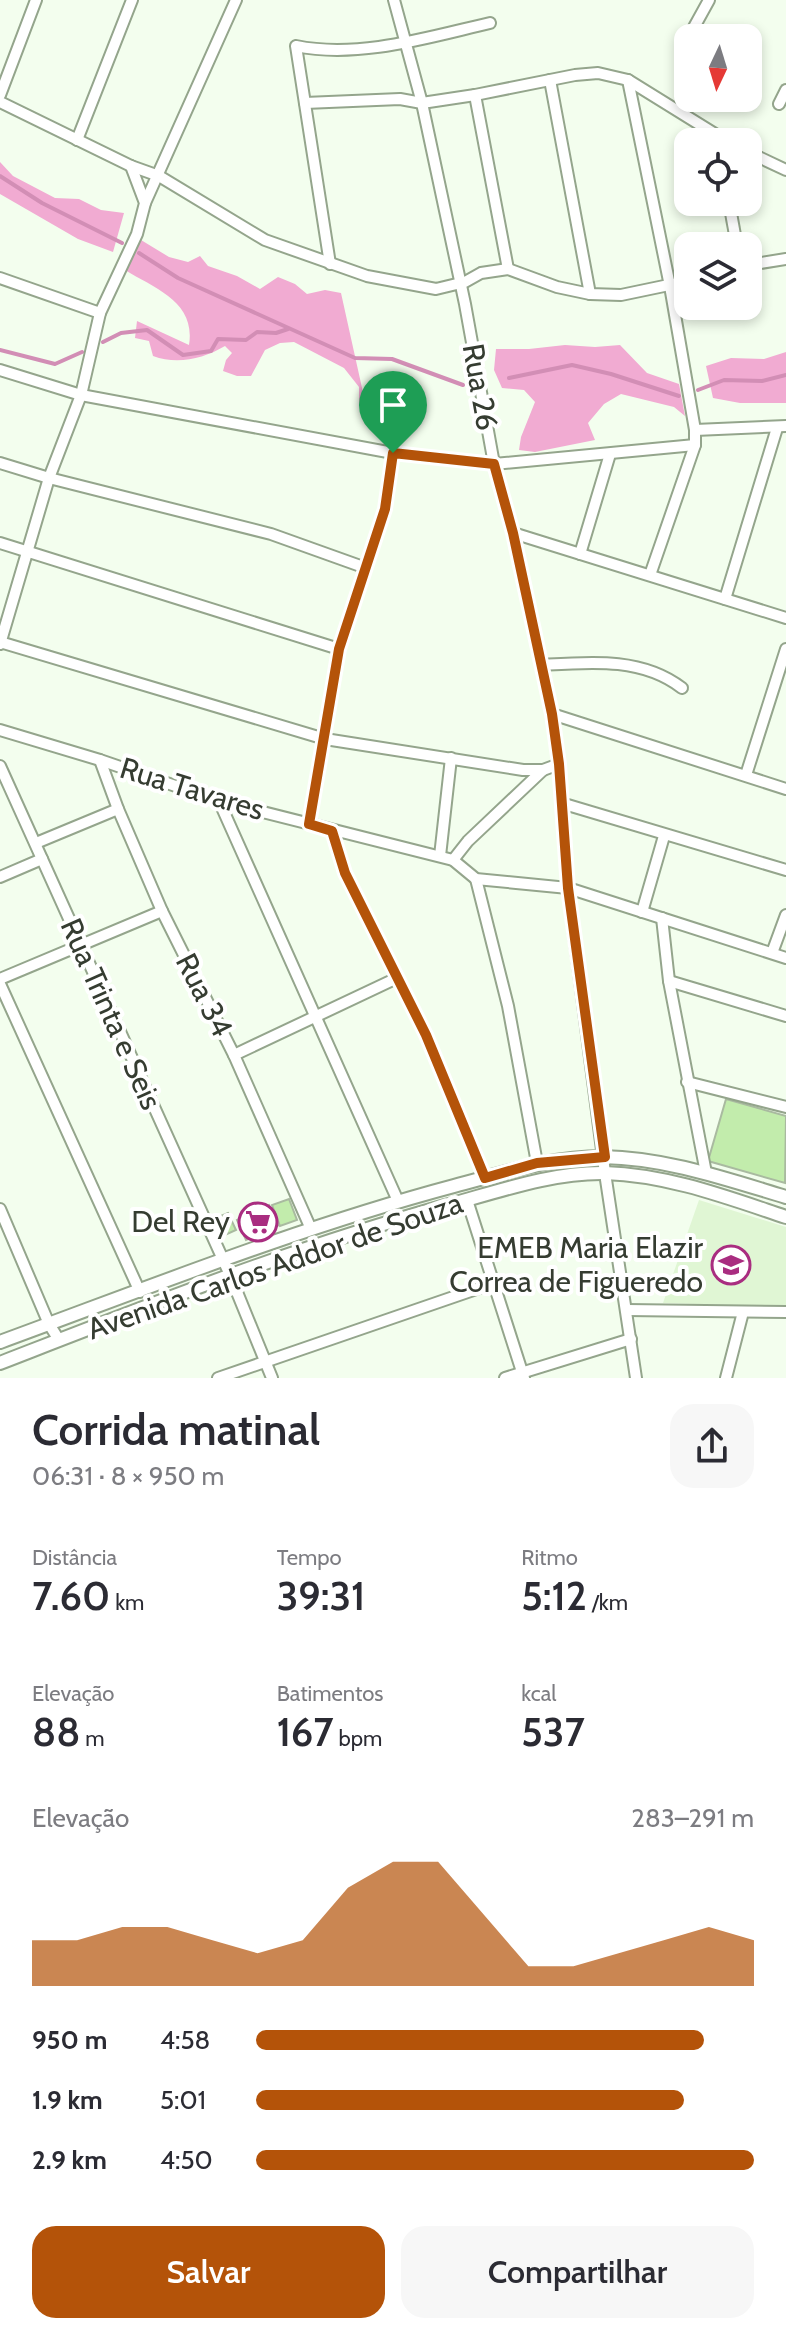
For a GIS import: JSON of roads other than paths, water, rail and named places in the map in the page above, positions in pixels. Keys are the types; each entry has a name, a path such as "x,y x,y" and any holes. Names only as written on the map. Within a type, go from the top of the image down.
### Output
{"street":[{"path":"0,95 36,0"},
{"path":"77,140 132,0"},
{"path":"236,0 145,203 137,234 99,319 81,395 49,478 0,643 325,739 523,770 543,770 559,764"},
{"name":"Rua 26","path":"394,0 422,103 461,283 494,464 513,533 552,714 568,888 605,1173 636,1378"},
{"path":"696,24 709,0"},
{"path":"330,264 296,46 333,50 374,48 490,23"},
{"path":"305,103 400,99 422,103 598,73 628,80 700,128"},
{"path":"550,80 590,294"},
{"path":"628,80 670,286 695,430 695,445 650,575"},
{"path":"779,104 786,90"},
{"path":"475,95 508,269"},
{"path":"0,102 131,166 159,176 265,240 367,276 436,289 461,283 481,273 508,269 557,287 590,294 621,295 674,285"},
{"path":"762,159 786,170"},
{"path":"131,166 145,203"},
{"path":"762,263 786,259"},
{"path":"0,278 99,319"},
{"path":"0,370 81,395 393,453 494,464 695,445"},
{"path":"695,430 782,427 725,599"},
{"path":"309,824 339,649 385,509 393,453"},
{"path":"580,554 610,454"},
{"path":"0,463 271,534 366,568"},
{"path":"513,533 786,618"},
{"path":"0,543 339,649"},
{"path":"746,775 786,649"},
{"path":"542,665 628,663 667,677 682,688"},
{"path":"552,714 786,789"},
{"name":"Rua Tavares","path":"0,730 219,801 453,860 476,879"},
{"path":"440,856 451,758"},
{"name":"Rua 34","path":"100,760 162,911 234,1055 311,1229"},
{"name":"Rua Trinta e Seis","path":"0,766 230,1275 272,1378"},
{"path":"453,860 468,841 543,770"},
{"path":"219,801 398,1201"},
{"path":"561,803 786,870"},
{"path":"36,843 118,809"},
{"path":"332,831 345,873 426,1035 485,1178"},
{"path":"642,912 664,836"},
{"path":"0,877 42,859"},
{"path":"537,1163 508,1006 476,879 568,888 786,958"},
{"path":"140,1292 0,981 162,911"},
{"path":"772,953 786,915"},
{"path":"662,918 669,981 706,1173"},
{"path":"234,1055 397,978"},
{"path":"669,981 786,1016"},
{"path":"687,1082 786,1107"},
{"name":"Avenida Carlos Addor de Souza","path":"0,1342 311,1229 398,1201 537,1163 605,1157 660,1162 786,1197"},
{"name":"Avenida Carlos Addor de Souza","path":"0,1363 230,1275 383,1223 570,1174 605,1173 670,1181 786,1217"},
{"path":"467,1200 523,1375"},
{"path":"0,1209 49,1324 59,1340"},
{"path":"218,1378 494,1283"},
{"path":"627,1310 786,1312"},
{"path":"726,1378 743,1312"},
{"path":"505,1378 523,1375 631,1339"}],"waterway":[{"path":"0,176 42,203 122,243"},
{"path":"139,253 178,278 355,358 392,359 463,385"},
{"path":"103,342 121,333 147,330 183,355 211,351 218,339 246,340 257,332 276,333 288,329"},
{"path":"0,350 55,364 82,352"},
{"path":"509,378 572,365 679,396"},
{"path":"698,390 724,380 762,381 786,375"}],"place":[{"name":"Del Rey","path":"258,1222"},
{"name":"EMEB Maria Elazir Correa de Figueredo","path":"731,1265"}]}
